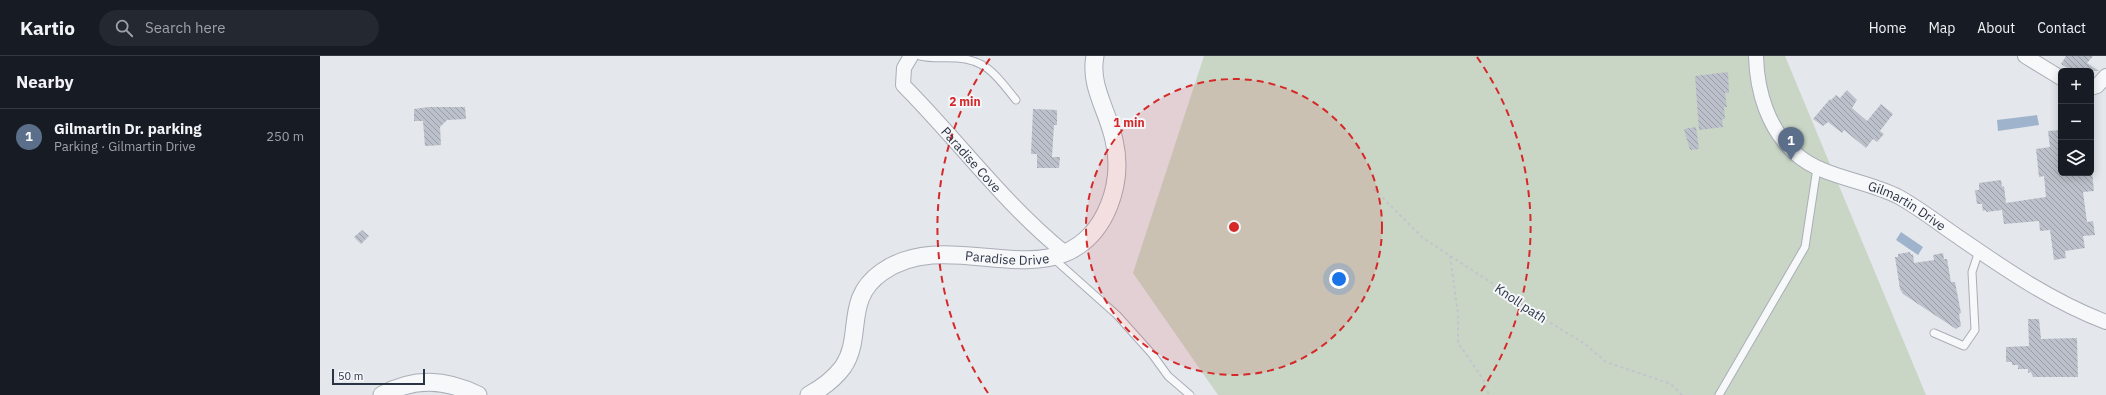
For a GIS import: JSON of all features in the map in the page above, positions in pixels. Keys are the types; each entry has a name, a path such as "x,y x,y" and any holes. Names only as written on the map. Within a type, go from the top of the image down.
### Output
{"street":[{"name":"Paradise Cove","path":"911,56 904,68 903,85 936,118 1058,255"},
{"name":"Paradise Drive","path":"809,395 833,380 844,366 850,352 859,302 864,289 883,271 896,264 925,256 956,255 1020,259 1058,255 1086,239 1104,218 1109,205 1116,176 1117,158 1114,139 1094,81 1093,65 1095,56"},
{"name":"Gilmartin Drive","path":"1756,56 1761,98 1775,128 1797,154 1817,168 1861,181 1893,194 2044,293 2106,322"},
{"path":"2025,56 2058,76"},
{"path":"2094,87 2097,86 2106,76"},
{"path":"382,395 408,384 437,381 464,388 478,395"}],"lane":[{"path":"920,56 933,59 957,58 976,61 994,73 1016,100"},
{"path":"1719,395 1806,247 1817,168"},
{"path":"1934,333 1964,346 1975,330 1972,272 1979,251"},
{"path":"1058,255 1117,314 1152,354 1168,376 1190,395"}],"path":[{"name":"Knoll path","path":"1374,189 1423,238 1498,287 1518,303 1585,344 1606,362 1671,384 1682,395"},
{"path":"1450,256 1458,314 1458,343 1483,379 1489,395"}],"green space":[{"path":"1204,56 1785,56 1926,395 1218,395 1133,273"}],"water":[{"path":"2037,115 2039,125 1998,131 1997,120"},
{"path":"1901,232 1923,247 1918,255 1896,240"}],"building":[{"path":"2066,56 2093,56 2087,63 2099,71 2094,71 2094,68 2067,68 2061,64"},
{"path":"1728,72 1729,93 1725,93 1727,107 1724,107 1725,119 1722,119 1723,127 1699,130 1695,76"},
{"path":"1847,90 1857,100 1852,108 1867,121 1881,104 1893,114 1880,131 1884,134 1877,142 1873,139 1866,148 1844,130 1842,133 1828,122 1823,126 1813,119 1830,99 1831,100 1836,95 1840,98"},
{"path":"429,107 465,107 466,119 447,120 440,127 441,145 425,146 423,121 414,121 414,109"},
{"path":"1033,109 1057,110 1057,125 1054,125 1052,157 1060,157 1059,168 1037,168 1037,154 1031,154"},
{"path":"1696,127 1699,149 1690,150 1684,129"},
{"path":"2058,130 2058,176 2092,176 2094,191 2083,192 2087,222 2093,221 2095,235 2083,236 2085,248 2065,251 2066,258 2054,260 2050,230 2040,231 2039,221 2004,224 2002,210 1986,212 1986,210 1983,211 1982,204 1977,204 1975,190 1979,190 1979,183 2001,180 2002,187 2004,186 2006,203 2046,197 2044,176 2039,177 2036,149 2050,147 2048,131"},
{"path":"362,230 369,236 361,244 354,237"},
{"path":"1910,252 1911,255 1913,254 1914,263 1934,260 1933,255 1943,253 1944,259 1947,259 1951,282 1955,282 1961,313 1959,314 1961,326 1956,329 1903,294 1900,289 1895,257 1898,257 1898,254"},
{"path":"2028,319 2039,319 2041,339 2077,338 2078,377 2033,377 2031,372 2028,373 2028,369 2018,369 2018,365 2012,365 2012,362 2006,362 2006,347 2029,346"}],"place":[{"name":"Gilmartin Dr. parking","path":"1791,160"}]}
